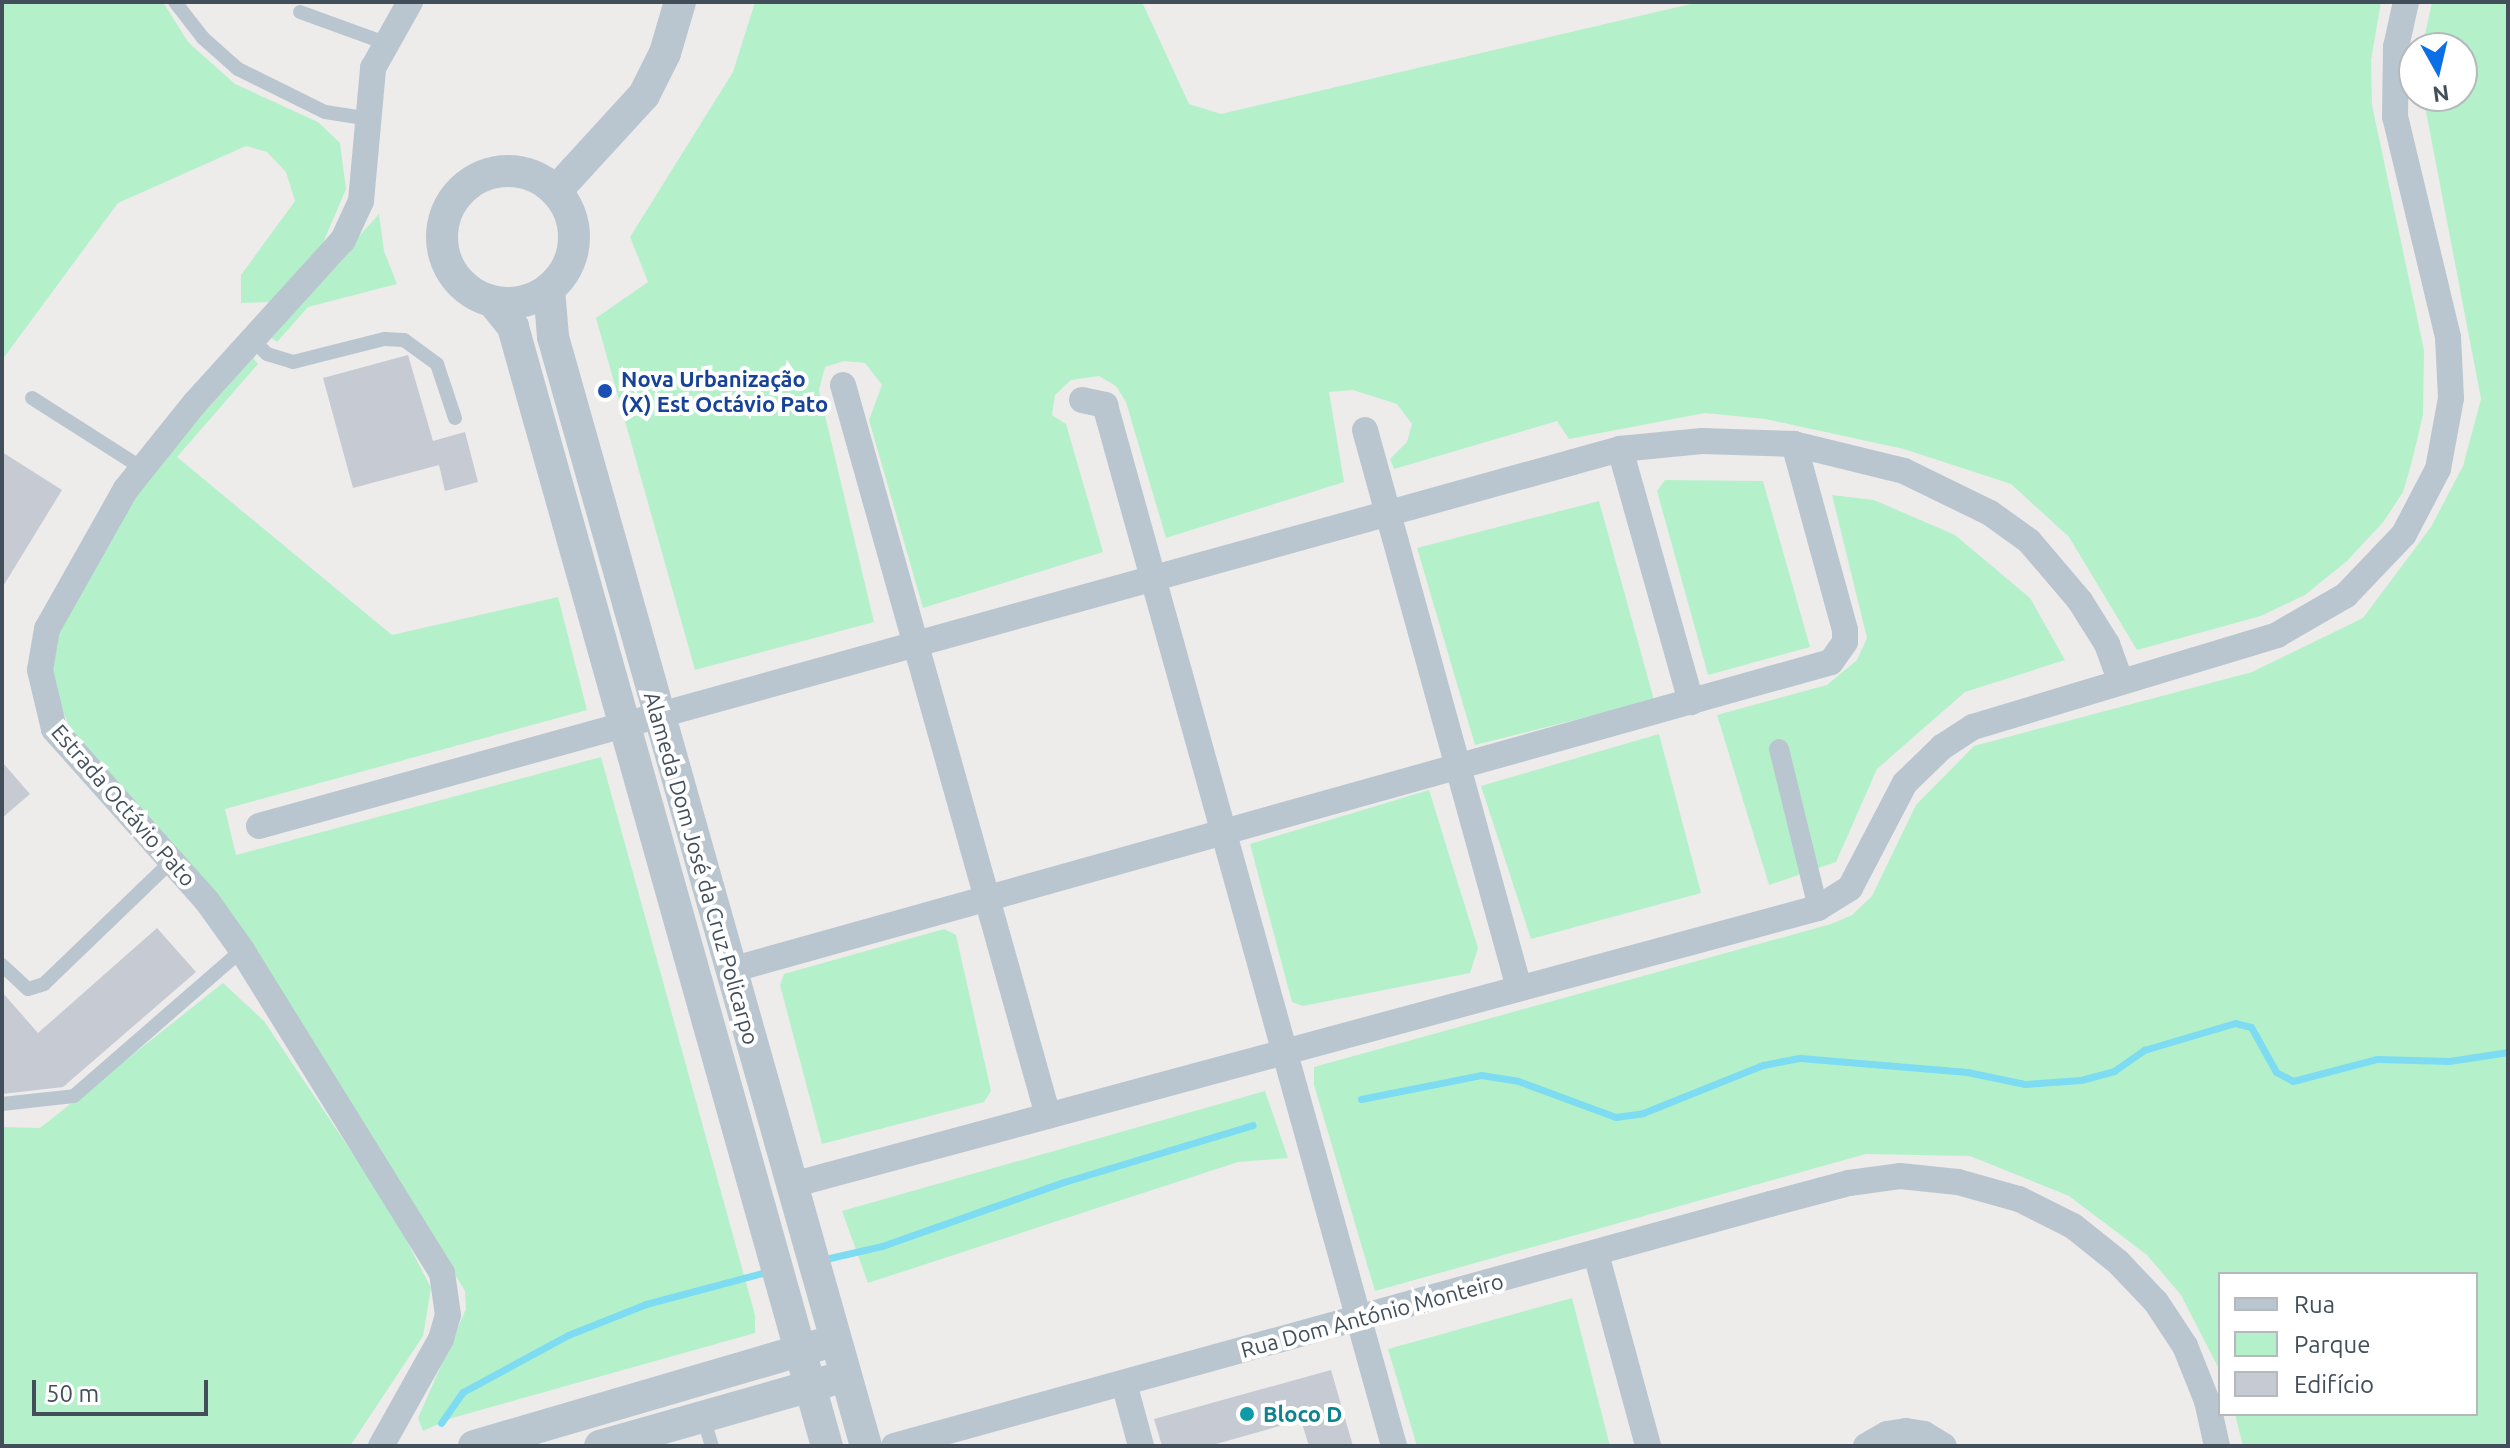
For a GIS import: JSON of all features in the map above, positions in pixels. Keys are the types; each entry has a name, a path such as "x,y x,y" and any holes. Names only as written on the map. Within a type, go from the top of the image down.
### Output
{"street":[{"name":"Estrada Octávio Pato","path":"381,1446 441,1339 448,1315 442,1273 242,950 172,861 54,729 40,670 47,629 142,468 343,240 361,201 373,68 410,2"},
{"path":"556,191 644,95 665,53 680,2"},
{"path":"792,1185 1818,908 1850,888 1905,783 1942,747 1973,727 2120,679 2277,635 2346,595 2404,534 2438,469 2451,398 2448,337 2395,117 2396,47 2406,2"},
{"path":"502,172 531,175 556,191 574,234 569,264 549,289 521,302 493,302 457,280 444,256 442,228 453,201 474,180 502,172"},
{"name":"Alameda Dom José da Cruz Policarpo","path":"549,289 553,337 866,1446"},
{"name":"Alameda Dom José da Cruz Policarpo","path":"493,302 513,327 621,725 827,1446"},
{"path":"843,385 1048,1116"},
{"path":"1082,400 1105,405 1394,1446"},
{"path":"1365,430 1519,988"},
{"path":"259,826 917,641 1620,449 1702,441 1794,444 1904,471 2000,520 2029,541 2080,601 2107,644 2120,679"},
{"path":"731,970 1831,662 1845,642 1794,444"},
{"path":"1620,449 1691,702"},
{"path":"1779,749 1818,908"},
{"name":"Rua Dom António Monteiro","path":"894,1446 1849,1183 1900,1176 1958,1182 2019,1199 2073,1226 2118,1262 2169,1320 2198,1374 2217,1446"},
{"path":"1596,1254 1648,1446"},
{"path":"474,1446 837,1340"},
{"path":"600,1446 707,1431 810,1386 847,1376"},
{"path":"1124,1383 1141,1446"},
{"path":"1866,1446 1887,1434 1906,1431 1924,1434 1944,1446"}],"lane":[{"path":"175,2 203,38 238,69 325,112 370,119"},
{"path":"300,12 385,43"},
{"path":"253,340 267,354 293,362 384,339 404,340 437,364 455,418"},
{"path":"32,398 142,468"},
{"path":"2,965 28,989 44,984 172,861"},
{"path":"2,1104 74,1096 242,950"}],"green space":[{"path":"2,2 163,2 188,42 235,84 318,122 340,143 346,189 320,250 272,302 241,303 241,275 295,201 286,172 267,152 246,146 118,203 2,360"},
{"path":"755,2 1142,2 1189,104 1221,114 1699,2 2381,2 2371,60 2372,105 2424,350 2423,415 2411,465 2403,492 2384,521 2347,561 2305,595 2261,616 2137,650 2069,537 2011,484 1904,449 1765,419 1705,413 1569,439 1557,421 1394,469 1390,459 1407,442 1412,424 1397,404 1353,390 1329,392 1344,482 1166,538 1126,402 1116,386 1099,376 1071,380 1055,395 1052,415 1066,424 1103,552 923,608 869,420 882,385 865,363 844,361 825,367 819,390 874,622 695,670 596,318 648,282 630,237 733,72"},
{"path":"2432,2 2508,2 2508,1446 2243,1446 2236,1416 2478,1416 2478,1272 2218,1272 2218,1367 2181,1295 2147,1255 2069,1196 1970,1156 1866,1154 1375,1291 1314,1085 1314,1067 1831,924 1852,915 1872,896 1916,805 1974,746 2252,672 2363,618 2431,527 2463,466 2481,399 2426,112 2478,112 2478,32 2425,32"},
{"path":"379,214 384,251 397,284 308,307 277,342 269,336"},
{"path":"253,358 258,364 177,457 392,635 558,597 587,710 225,809 236,855 601,757 755,1315 755,1333 452,1418 423,1431 418,1418 466,1309 465,1291 255,948 72,734 56,694 50,645 119,519 156,466"},
{"path":"1665,480 1763,481 1810,647 1708,675 1657,491"},
{"path":"1832,495 1874,500 1955,535 2030,598 2065,660 1965,692 1877,769 1836,862 1769,885 1717,715 1827,685 1857,660 1867,638"},
{"path":"1599,501 1654,700 1475,745 1417,548"},
{"path":"1659,734 1701,893 1531,939 1481,786"},
{"path":"1429,790 1478,948 1470,973 1303,1006 1292,1002 1250,844"},
{"path":"944,929 956,935 991,1091 984,1102 822,1144 780,985 784,974"},
{"path":"223,983 264,1021 393,1214 431,1288 423,1336 350,1446 2,1446 2,1127 40,1128"},
{"path":"1265,1091 1288,1158 1238,1162 868,1283 842,1211"},
{"path":"1572,1298 1610,1446 1417,1446 1388,1349"}],"building":[{"path":"408,355 433,441 465,432 478,482 445,491 439,465 353,488 323,378"},
{"path":"2,452 62,490 2,588"},
{"path":"2,762 30,794 2,818"},
{"path":"157,928 196,972 63,1087 2,1094 2,992 38,1033"},
{"path":"1331,1370 1353,1446 1309,1446 1301,1420 1209,1446 1162,1446 1154,1419"}],"waterway":[{"path":"1361,1099 1481,1075 1518,1081 1616,1117 1643,1113 1763,1065 1800,1058 1967,1072 2025,1084 2081,1080 2114,1071 2144,1050 2235,1023 2251,1027 2276,1072 2293,1081 2377,1059 2449,1061 2508,1052"},
{"path":"821,1260 882,1246 1064,1182 1253,1125"},
{"path":"441,1423 463,1392 568,1335 646,1304 770,1271"}],"place":[{"name":"Nova Urbanização (X) Est Octávio Pato","path":"605,391"},
{"name":"Bloco D","path":"1247,1414"}]}
